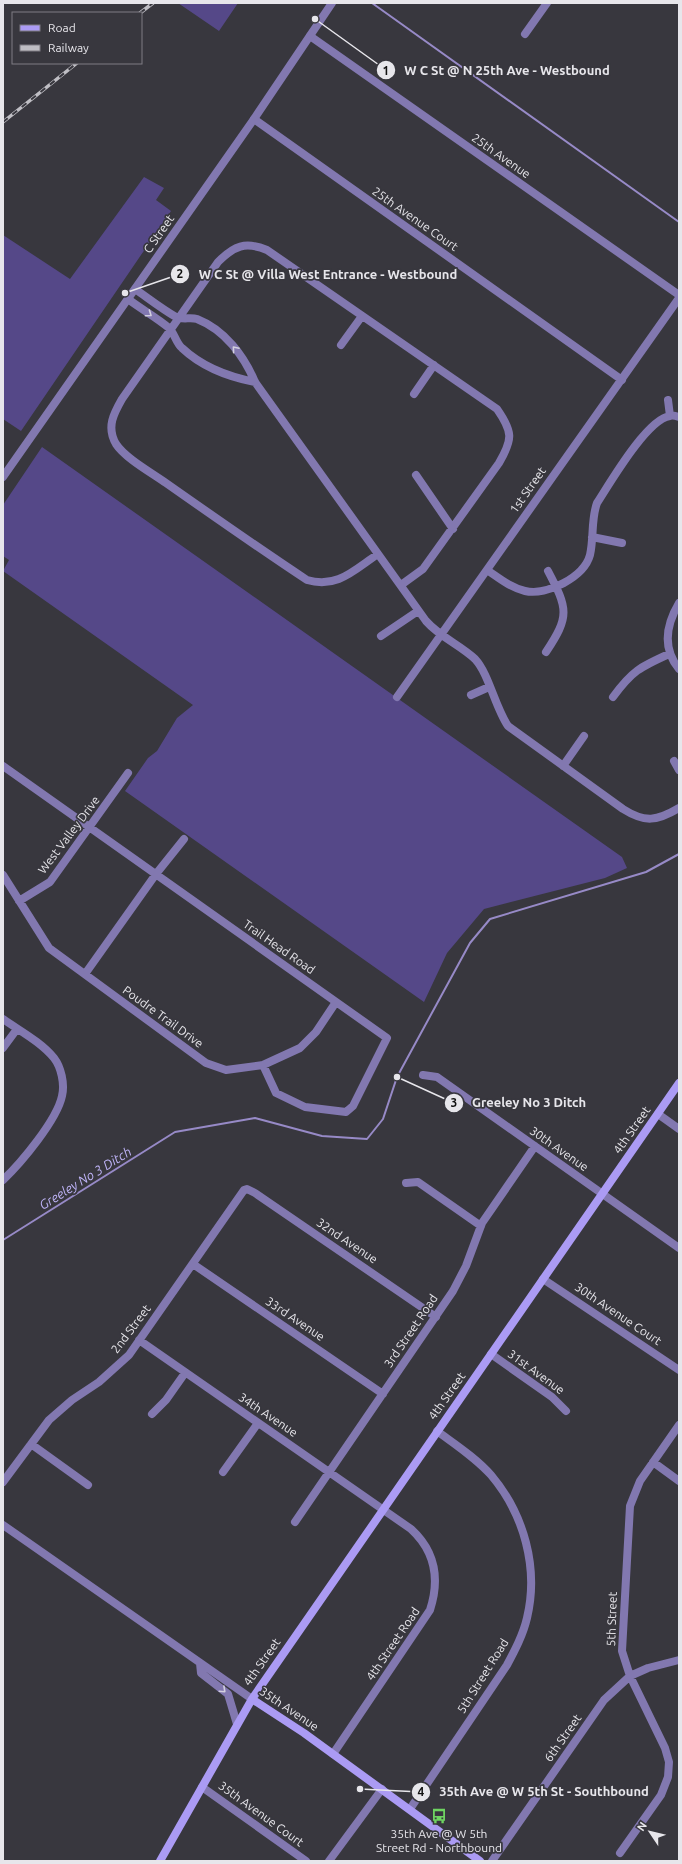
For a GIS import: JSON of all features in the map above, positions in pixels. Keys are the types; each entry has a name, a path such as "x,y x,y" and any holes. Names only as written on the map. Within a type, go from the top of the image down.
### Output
{"main road":[{"name":"4th Street","path":"160,1861 252,1699 679,1083"},
{"name":"35th Avenue","path":"252,1699 333,1754 480,1861"}],"street":[{"name":"C Street","path":"3,477 254,119 332,3"},
{"path":"525,34 547,3"},
{"name":"25th Avenue","path":"310,36 679,296"},
{"name":"25th Avenue Court","path":"254,119 622,380"},
{"path":"378,554 332,583 319,584 307,580 122,452 113,438 111,428 112,416 170,329 218,262 235,248 248,245 267,250 497,408 509,426 510,436 507,450 453,529 423,569 400,585"},
{"path":"135,289 178,318 197,319 218,331 246,363 255,382 418,611 430,626 474,659 483,669 502,717 508,726 562,766 637,817 650,820 664,816 679,808"},
{"name":"1st Street","path":"397,697 622,380 679,296"},
{"path":"128,299 170,329 174,339 181,348 202,363 237,378 255,382"},
{"path":"341,345 362,316"},
{"path":"414,394 434,365"},
{"path":"668,400 670,416"},
{"path":"487,570 513,588 532,592 567,582 583,569 590,555 594,512 597,503 645,432 658,421 670,416 679,417"},
{"path":"416,475 453,529"},
{"path":"592,537 622,543"},
{"path":"546,652 562,624 564,612 560,593 548,572"},
{"path":"679,603 668,626 667,641 669,654 679,669"},
{"path":"381,636 418,611"},
{"path":"613,697 627,678 638,668 669,654"},
{"path":"471,695 489,687"},
{"path":"562,766 584,736"},
{"path":"674,761 679,770"},
{"name":"Trail Head Road","path":"3,766 386,1038 350,1110 346,1112 305,1107 276,1093 263,1065"},
{"name":"West Valley Drive","path":"19,901 50,882 91,828 128,773"},
{"path":"85,974 156,874 184,839"},
{"name":"Poudre Trail Drive","path":"3,875 49,948 206,1063 226,1070 263,1065 300,1048 316,1032 336,1002"},
{"path":"3,1019 46,1050 54,1059 61,1072 63,1085 62,1096 58,1107 48,1124 19,1164 4,1176"},
{"path":"3,1048 17,1029"},
{"name":"30th Avenue","path":"423,1075 436,1077 679,1248"},
{"path":"658,1114 679,1129"},
{"name":"3rd Street Road","path":"295,1522 453,1291 466,1266 481,1226 535,1146"},
{"path":"406,1182 418,1182 481,1226"},
{"name":"32nd Avenue","path":"244,1190 247,1189 255,1193 436,1317"},
{"name":"2nd Street","path":"3,1482 49,1420 72,1400 99,1382 129,1355 244,1190"},
{"name":"33rd Avenue","path":"193,1264 383,1394"},
{"name":"30th Avenue Court","path":"543,1279 679,1370"},
{"name":"34th Avenue","path":"139,1340 383,1510"},
{"name":"31st Avenue","path":"491,1354 552,1397 566,1411"},
{"path":"152,1414 166,1400 185,1373"},
{"path":"223,1472 258,1422"},
{"name":"5th Street","path":"620,1853 661,1795 668,1777 668,1762 665,1748 630,1676 622,1651 630,1506 635,1490 679,1425"},
{"name":"5th Street Road","path":"410,1809 507,1665 519,1641 527,1617 531,1581 527,1546 511,1504 491,1475 471,1456 437,1432"},
{"path":"31,1444 88,1485"},
{"path":"653,1462 679,1481"},
{"name":"4th Street Road","path":"333,1754 426,1616 435,1596 436,1572 425,1545 411,1529 383,1510"},
{"name":"35th Avenue","path":"3,1525 252,1699"},
{"name":"6th Street","path":"492,1861 604,1700 630,1676 648,1668 679,1660"},
{"path":"200,1663 201,1673 228,1694 236,1725"},
{"name":"35th Avenue Court","path":"202,1787 306,1861"},
{"path":"329,1861 382,1789"}],"shaded area":[{"path":"178,3 238,3 219,31"},
{"path":"144,177 164,188 156,200 171,211 21,431 3,419 3,235 70,279"},
{"path":"42,447 622,857 627,868 605,878 484,909 447,953 424,1002 125,791 148,758 157,751 177,718 193,705 3,571 9,560 3,556 3,505"}],"waterway":[{"path":"372,3 679,222"},
{"name":"Greeley No 3 Ditch","path":"3,1240 175,1132 255,1118 322,1136 367,1139 383,1119 397,1077 470,943 490,919 646,872 679,854"}],"railway":[{"path":"141,12 153,3"},
{"path":"3,122 76,64"}],"place":[{"name":"W C St @ N 25th Ave - Westbound","path":"315,19"},
{"name":"W C St @ Villa West Entrance - Westbound","path":"125,293"},
{"name":"Greeley No 3 Ditch","path":"397,1077"},
{"name":"35th Ave @ W 5th St - Southbound","path":"360,1789"},
{"name":"35th Ave @ W 5th Street Rd - Northbound","path":"439,1816"}]}
